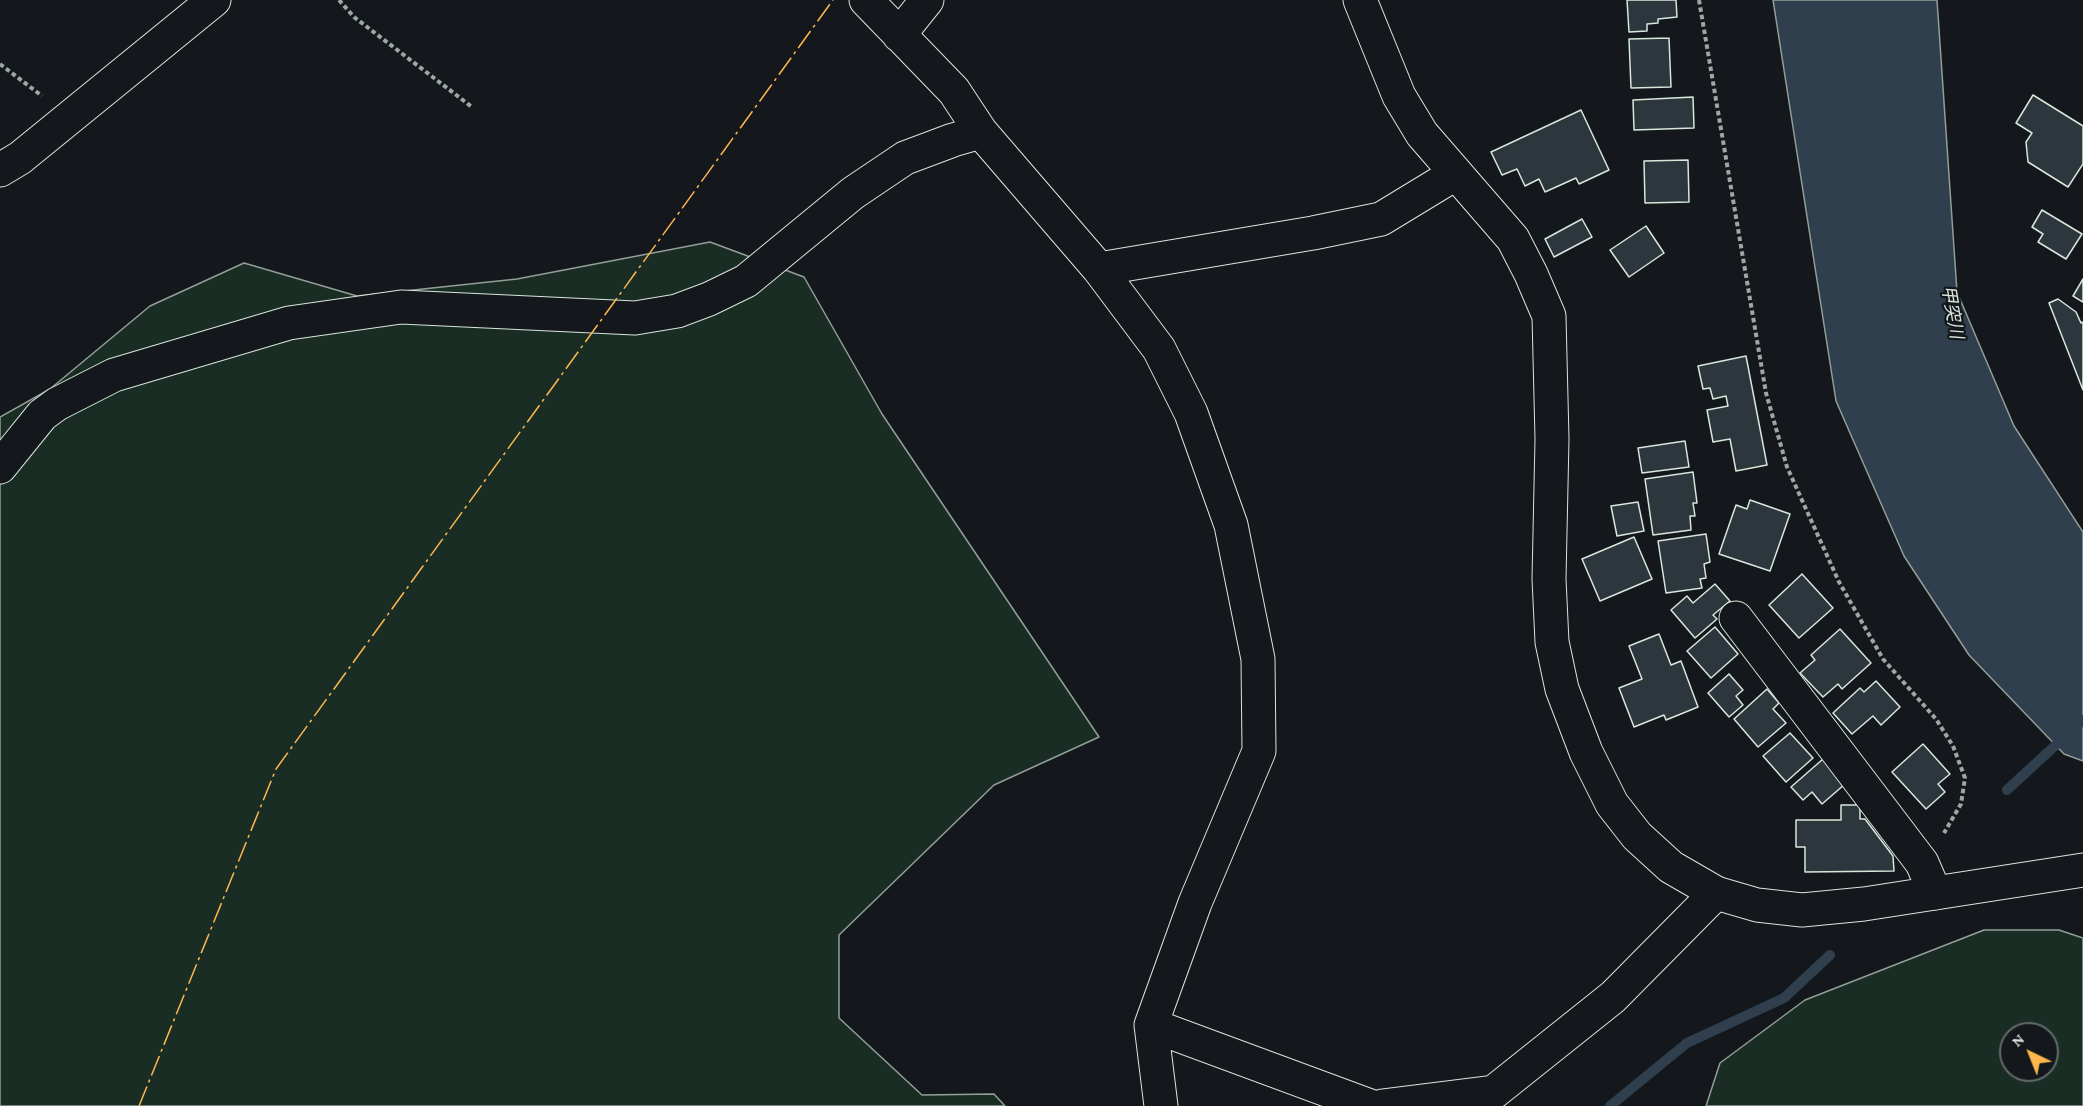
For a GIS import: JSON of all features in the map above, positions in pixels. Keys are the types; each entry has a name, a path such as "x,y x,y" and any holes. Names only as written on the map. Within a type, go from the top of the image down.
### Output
{"street":[{"path":"0,170 20,158 214,0"},
{"path":"866,0 954,91 981,132 1099,269 1159,349 1191,413 1231,525 1258,659 1259,751 1196,903 1150,1025 1161,1106"},
{"path":"899,35 927,0"},
{"path":"1360,0 1399,96 1422,134 1513,239 1549,316 1552,427 1549,579 1552,642 1562,689 1586,752 1612,804 1637,836 1671,867 1716,893 1757,905 1802,910 1864,904 2083,870"},
{"path":"0,467 42,415 57,404 114,375 290,323 401,307 635,318 677,311 746,281 853,193 905,158 981,132"},
{"path":"1099,269 1313,233 1381,219 1455,174"},
{"path":"1736,618 1922,862 1935,893"},
{"path":"1382,1106 1485,1099 1613,997 1716,893"},
{"path":"1150,1025 1370,1106"}],"path":[{"path":"339,0 354,17 472,107"},
{"path":"1699,0 1766,393 1787,467 1839,582 1883,659 1936,719 1953,746 1965,778 1961,804 1951,824 1922,862"},
{"path":"0,64 70,117"}],"green space":[{"path":"710,242 804,277 882,414 1099,737 994,785 839,935 839,1018 922,1095 994,1094 1005,1106 0,1106 0,417 50,389 150,306 244,263 357,296 517,279"},
{"path":"1984,930 2059,930 2083,938 2083,1106 1706,1106 1720,1063 1805,1000"}],"water":[{"name":"甲突川","path":"1773,0 1937,0 1957,292 2014,426 2083,532 2083,761 2064,754 1969,655 1904,556 1836,401"}],"building":[{"path":"1627,0 1676,0 1677,17 1658,19 1658,23 1647,24 1647,31 1629,32"},
{"path":"1669,38 1671,87 1631,88 1629,39"},
{"path":"2033,95 2083,126 2083,164 2068,187 2028,162 2026,142 2032,133 2016,123"},
{"path":"1693,97 1694,128 1634,130 1633,100"},
{"path":"1581,110 1609,170 1579,184 1576,178 1545,192 1539,179 1525,186 1517,169 1502,175 1491,152"},
{"path":"1688,160 1689,202 1645,203 1644,161"},
{"path":"2042,210 2082,234 2066,259 2038,242 2043,234 2032,227"},
{"path":"1582,219 1592,237 1554,257 1545,239"},
{"path":"1646,226 1664,253 1629,277 1610,250"},
{"path":"2083,279 2083,302 2073,296"},
{"path":"2058,299 2076,312 2081,323 2083,322 2083,390 2049,303"},
{"path":"1746,356 1767,465 1736,471 1730,439 1713,442 1707,410 1728,406 1726,396 1713,399 1710,388 1703,389 1698,366"},
{"path":"1685,441 1689,467 1642,473 1638,448"},
{"path":"1693,472 1697,503 1693,503 1695,516 1690,516 1691,530 1653,535 1645,479"},
{"path":"1750,500 1790,514 1770,571 1719,554 1736,505 1747,509"},
{"path":"1638,502 1644,531 1617,536 1611,506"},
{"path":"1706,534 1710,562 1704,564 1706,578 1700,579 1702,588 1666,593 1658,541"},
{"path":"1634,537 1652,579 1600,601 1582,559"},
{"path":"1802,574 1833,608 1799,638 1769,605"},
{"path":"1715,584 1730,601 1713,615 1717,619 1695,638 1671,610 1687,596 1693,603"},
{"path":"1715,627 1738,654 1711,678 1687,651"},
{"path":"1840,629 1871,663 1842,689 1838,684 1823,697 1800,673 1815,660 1811,655"},
{"path":"1659,634 1671,665 1681,661 1698,707 1666,720 1664,715 1634,727 1619,688 1642,679 1629,646"},
{"path":"1729,674 1743,690 1736,696 1743,705 1729,717 1708,693"},
{"path":"1876,681 1900,707 1881,725 1873,716 1852,734 1833,713 1860,688 1864,692"},
{"path":"1767,689 1779,703 1773,709 1786,723 1758,747 1734,719"},
{"path":"1790,733 1813,758 1786,782 1763,756"},
{"path":"1923,744 1950,774 1938,784 1945,792 1926,809 1892,772"},
{"path":"1823,759 1845,784 1822,804 1812,792 1803,800 1791,787"},
{"path":"1841,805 1860,805 1860,819 1865,819 1893,856 1894,871 1805,872 1805,847 1796,847 1796,820 1841,820"}],"waterway":[{"path":"2007,790 2083,720"},
{"path":"1610,1106 1687,1043 1784,998 1830,955"}],"power":[{"path":"139,1106 276,769 833,0"}]}
